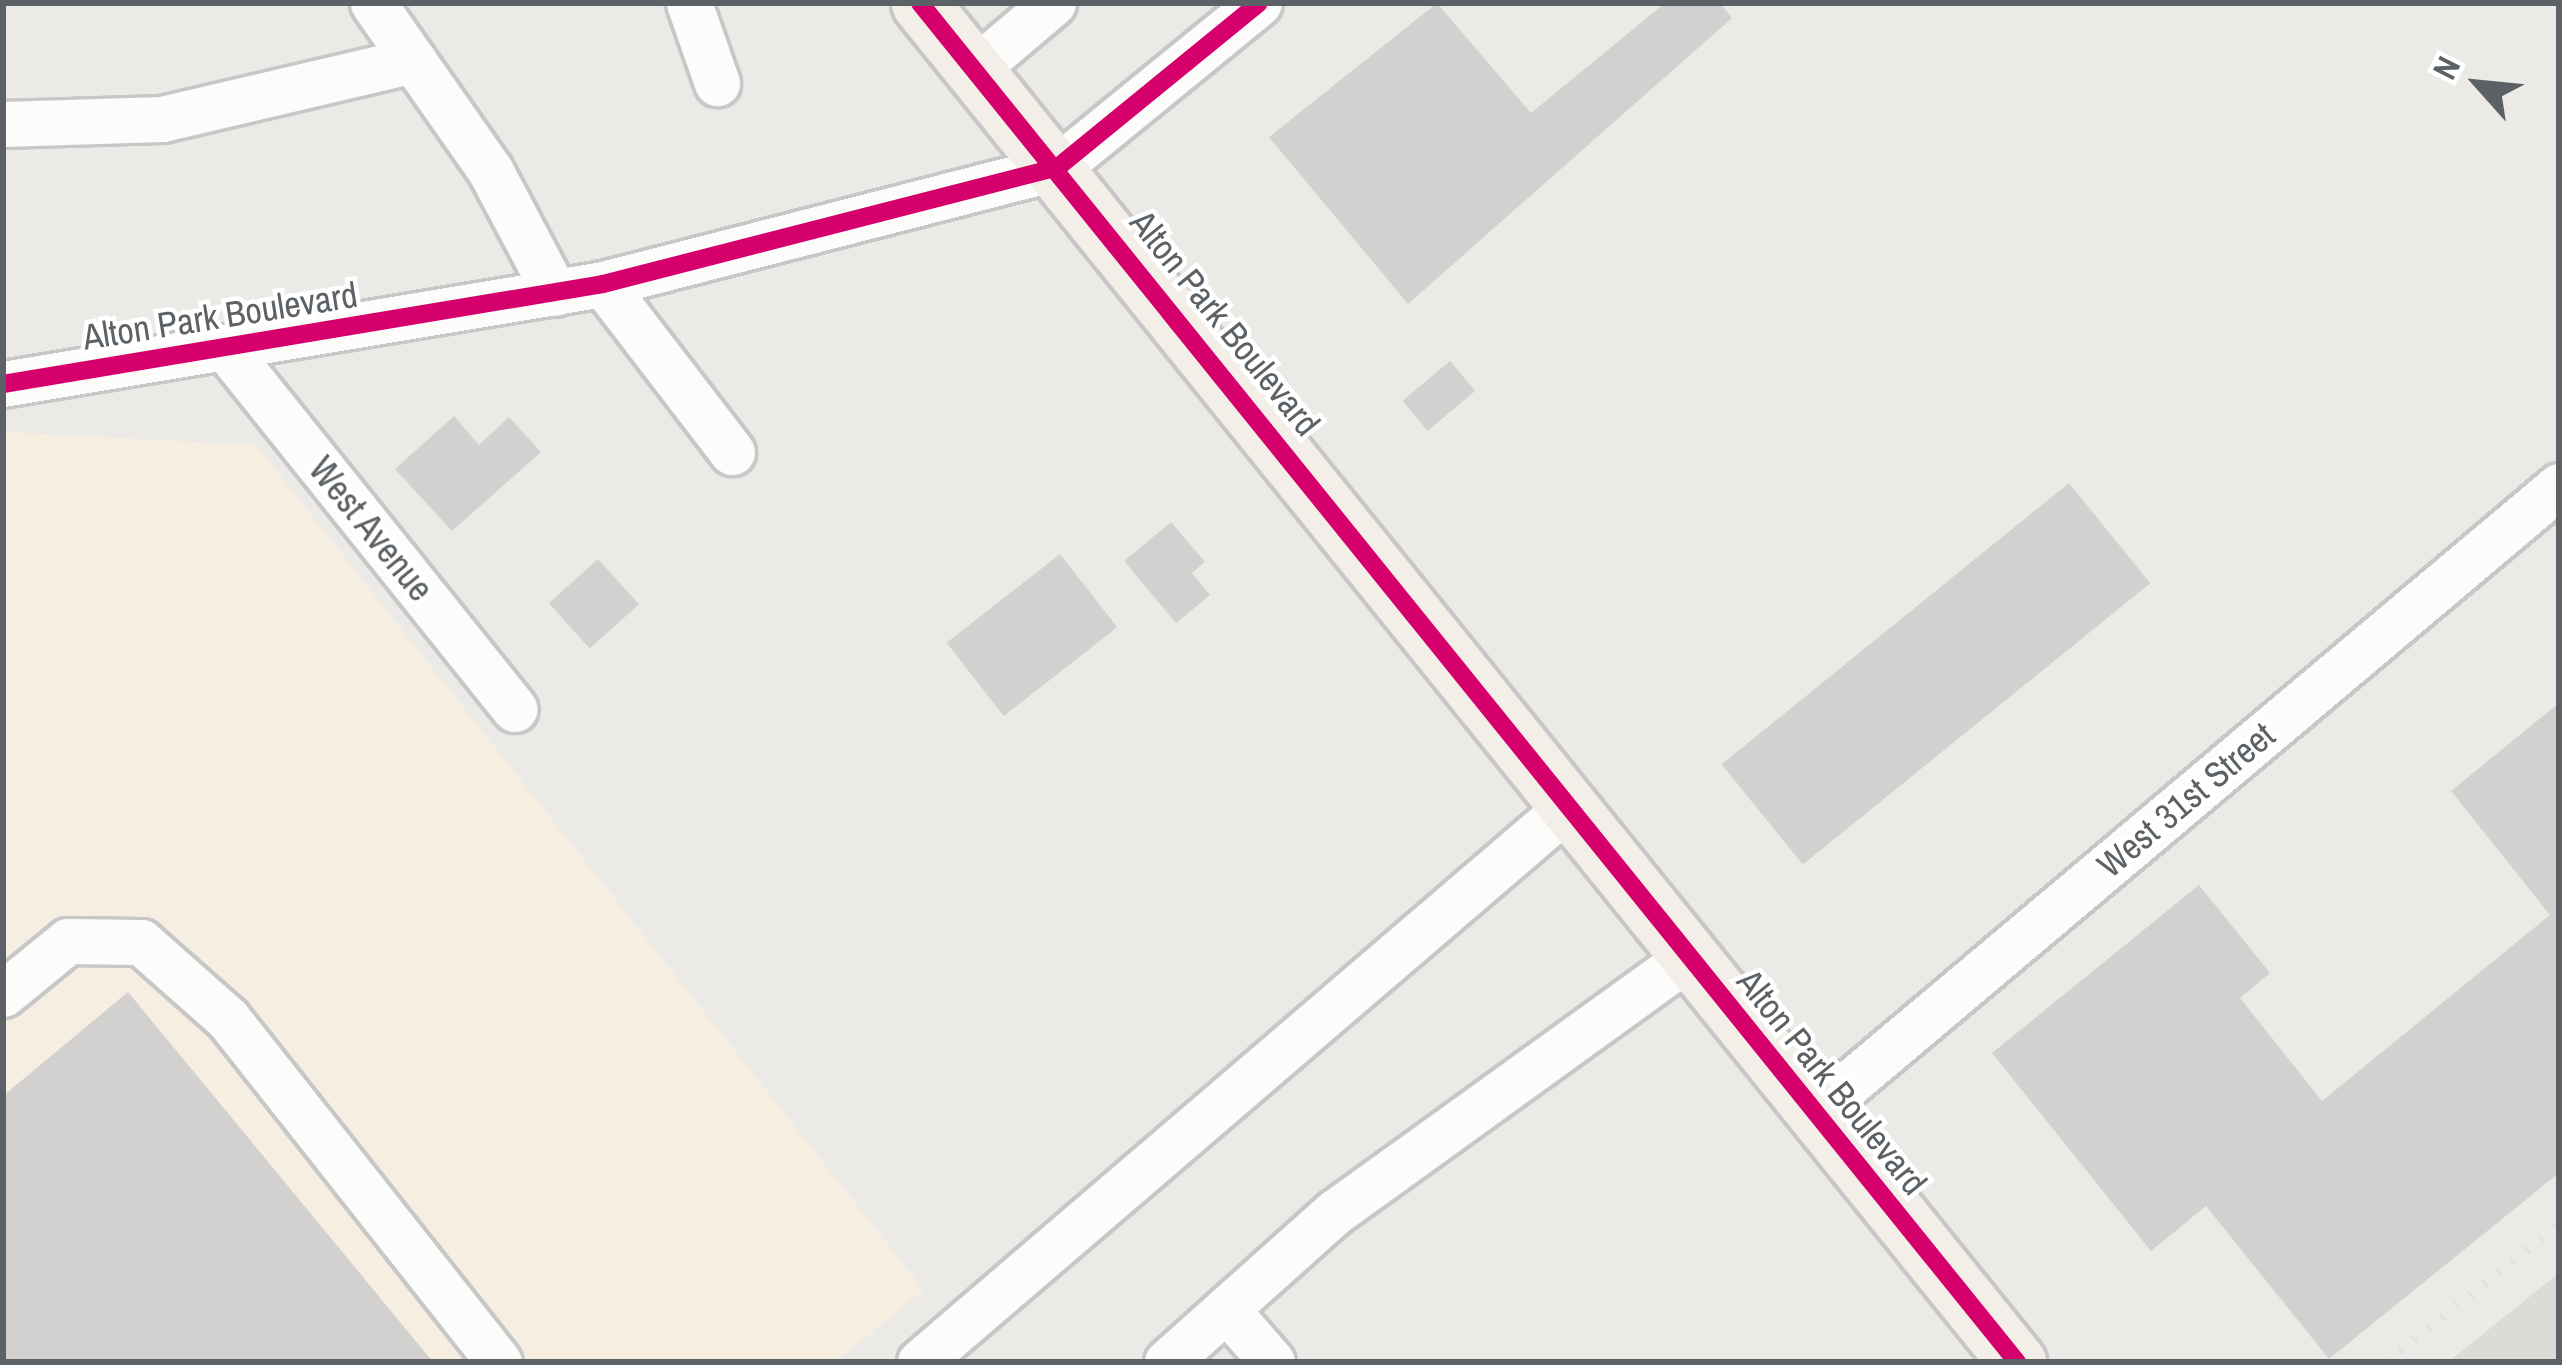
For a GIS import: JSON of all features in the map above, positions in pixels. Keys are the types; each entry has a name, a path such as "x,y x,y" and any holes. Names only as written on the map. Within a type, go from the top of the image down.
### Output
{"main road":[{"path":"920,3 1058,167"},
{"name":"Alton Park Boulevard","path":"1058,167 2017,1362"}],"street":[{"path":"373,3 490,170 555,293"},
{"path":"688,3 717,83"},
{"path":"975,69 1053,3"},
{"path":"1058,167 1258,3"},
{"path":"3,124 162,118 413,60"},
{"name":"Alton Park Boulevard","path":"3,384 603,284 1058,167"},
{"path":"603,284 732,452"},
{"name":"West Avenue","path":"227,350 515,709"},
{"name":"West 31st Street","path":"1814,1113 2559,487"},
{"path":"920,1362 1569,806"},
{"path":"3,994 68,941 141,942 228,1018 499,1362"},
{"path":"1167,1362 1335,1212 1689,957"},
{"path":"1226,1310 1272,1362"}],"shaded area":[{"path":"3,432 256,445 924,1290 835,1362 3,1362"},
{"path":"2559,1273 2559,1362 2448,1362"}],"building":[{"path":"1437,3 1531,113 1665,3 1720,3 1732,18 1408,304 1269,137"},
{"path":"1450,361 1475,391 1428,431 1403,401"},
{"path":"454,416 479,445 509,417 541,452 452,531 395,469"},
{"path":"2069,483 2150,583 1803,865 1722,764"},
{"path":"1171,522 1205,562 1192,573 1210,595 1176,623 1124,561"},
{"path":"1060,554 1117,627 1004,716 947,643"},
{"path":"598,559 639,604 590,648 549,603"},
{"path":"2559,703 2559,1173 2329,1359 2206,1206 2151,1251 1992,1053 2199,885 2270,973 2240,998 2322,1101 2550,915 2451,791"},
{"path":"128,992 433,1362 3,1362 3,1096"}],"railway":[{"path":"2385,1362 2559,1224"}],"cycle path":[{"path":"920,3 2017,1362"},
{"path":"3,384 603,284 1058,167 1259,3"}]}
